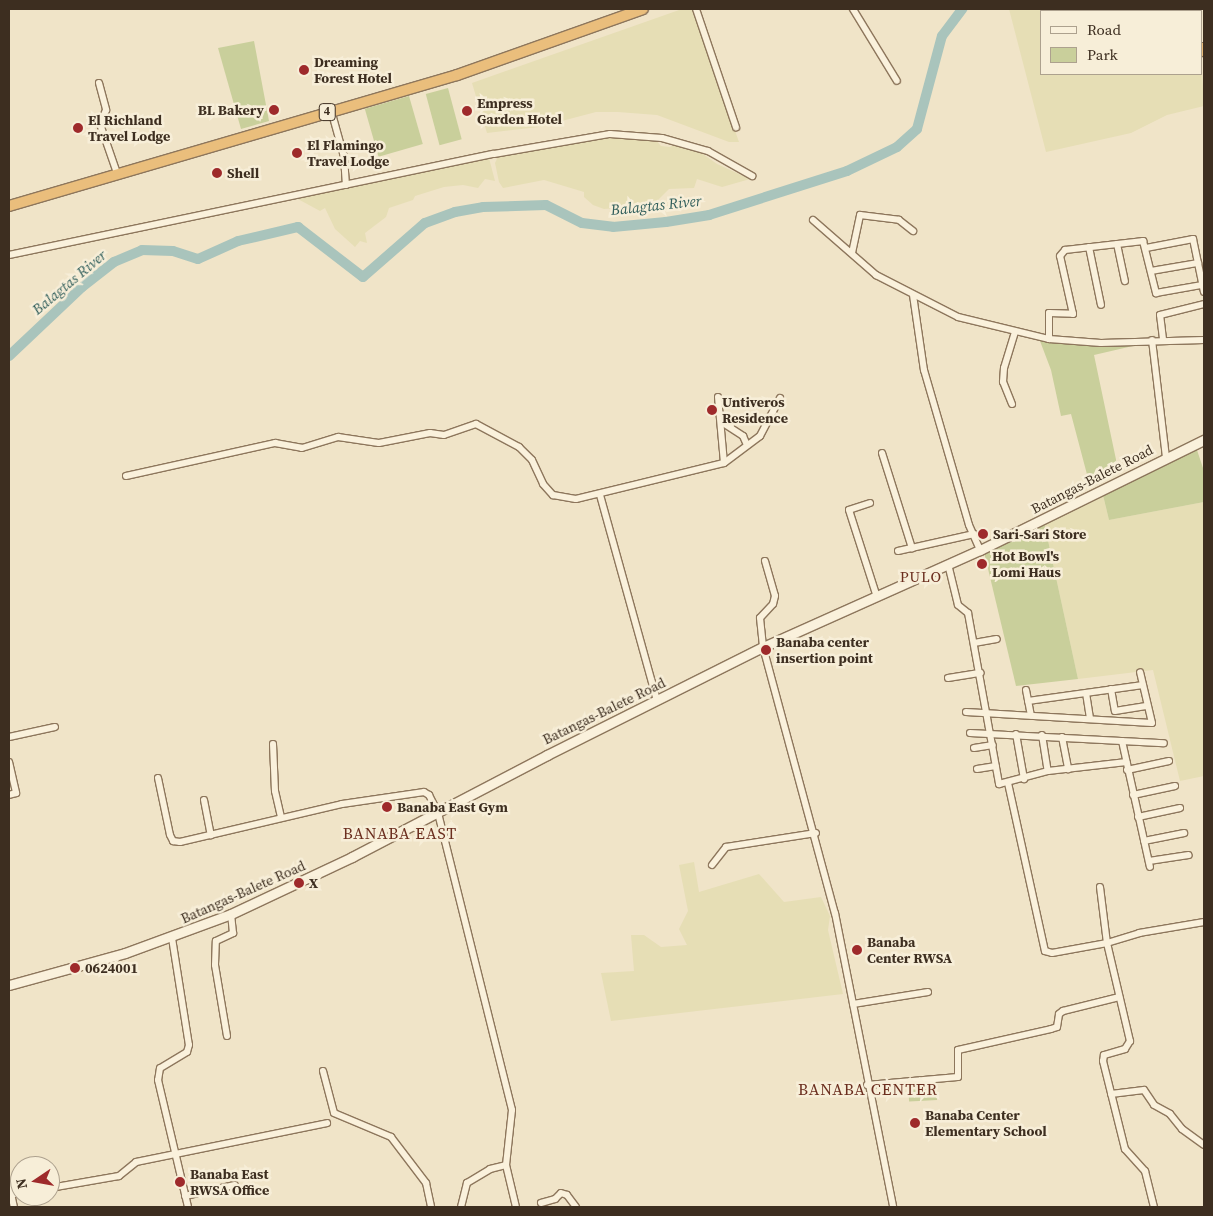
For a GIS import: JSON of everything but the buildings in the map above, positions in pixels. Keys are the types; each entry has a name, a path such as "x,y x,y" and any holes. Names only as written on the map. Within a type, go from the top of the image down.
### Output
{"highway":[{"name":"4","path":"9,206 488,65 643,9"}],"main road":[{"name":"Batangas-Balete Road","path":"9,985 172,938 231,914 438,814 546,754 657,701 763,647 877,598 980,550 1204,440"}],"street":[{"path":"696,9 736,127"},
{"path":"853,9 897,81"},
{"path":"98,83 106,110 100,124 117,173"},
{"path":"331,110 344,157 346,185"},
{"path":"9,255 346,185 610,134 662,138 708,151 752,176"},
{"path":"852,253 860,216 899,220 913,231"},
{"path":"813,220 876,275 958,316 1048,339 1101,343 1163,339 1204,340"},
{"path":"1048,339 1049,313 1071,315 1074,311 1061,252 1143,241 1156,294 1203,289 1193,239 1146,248"},
{"path":"1117,244 1125,280"},
{"path":"1090,247 1101,305"},
{"path":"1151,271 1198,263"},
{"path":"913,295 924,370 980,550"},
{"path":"1163,339 1160,315 1204,304"},
{"path":"1012,404 1004,382 1004,368 1015,332"},
{"path":"1152,340 1166,457"},
{"path":"718,397 723,423 724,463"},
{"path":"126,476 275,443 302,448 338,437 379,443 430,433 444,435 476,424 519,447 532,460 543,484 553,495 566,499 600,495 724,463 760,436 780,398"},
{"path":"723,423 743,436 747,444"},
{"path":"882,454 912,548"},
{"path":"600,495 657,701"},
{"path":"870,503 849,510 877,598"},
{"path":"898,551 974,534"},
{"path":"765,561 774,596 773,604 760,618 763,647 816,833 854,1004 867,1085 893,1207"},
{"path":"948,564 958,604 968,613 999,784 1008,784 1048,771 1126,762"},
{"path":"974,643 998,639"},
{"path":"966,712 1152,723 1140,672"},
{"path":"948,678 980,673"},
{"path":"1028,701 1143,684"},
{"path":"1111,689 1114,712 1148,706"},
{"path":"1026,690 1031,716"},
{"path":"1086,693 1090,719"},
{"path":"9,737 55,726"},
{"path":"970,733 1042,735 1164,743"},
{"path":"1016,734 1024,779"},
{"path":"1042,735 1048,771"},
{"path":"1062,737 1068,769"},
{"path":"1122,741 1132,795 1150,864 1189,855"},
{"path":"273,744 275,791 280,817"},
{"path":"974,748 993,745"},
{"path":"1127,770 1169,761"},
{"path":"9,762 16,793 9,795"},
{"path":"977,769 996,766"},
{"path":"158,778 173,841 212,835 280,817 342,804 424,792 429,795 438,814 512,1110 506,1165 516,1207"},
{"path":"1008,784 1045,951 1052,953 1107,943 1140,932 1204,922"},
{"path":"1132,795 1175,786"},
{"path":"204,800 212,835"},
{"path":"1138,816 1180,808"},
{"path":"712,865 726,848 816,833"},
{"path":"1144,841 1184,833"},
{"path":"1100,887 1107,943 1130,1040 1126,1049 1107,1053 1103,1057 1125,1149 1145,1172 1154,1207"},
{"path":"227,1036 215,965 216,941 233,933 231,914"},
{"path":"172,938 189,1045 187,1052 157,1072 188,1207"},
{"path":"854,1004 928,992"},
{"path":"867,1085 958,1077 958,1050 1051,1029 1057,1027 1059,1014 1063,1011 1119,997"},
{"path":"323,1071 334,1113 391,1138 426,1183 431,1207"},
{"path":"1111,1094 1144,1090 1154,1105 1170,1114 1182,1129 1204,1145"},
{"path":"60,1186 109,1179 122,1174 136,1162 327,1123"},
{"path":"461,1207 467,1183 490,1169 506,1165"},
{"path":"185,1196 234,1185"},
{"path":"542,1202 555,1200 561,1193 567,1195 576,1207"}],"shaded area":[{"path":"682,9 692,9 739,142 729,142 657,115 618,112 596,112 539,127 487,133 472,83"},
{"path":"1009,9 1156,9 1040,10 1040,75 1202,75 1204,106 1167,115 1131,133 1046,152"},
{"path":"610,136 656,140 661,146 670,147 675,144 700,152 717,164 750,179 722,187 697,179 694,188 669,189 653,205 604,209 593,205 584,197 584,192 544,180 503,188 499,182 495,163 497,159 492,153 573,137"},
{"path":"489,158 495,181 485,179 478,188 463,185 444,187 415,196 413,200 389,208 386,217 365,233 367,243 360,241 355,247 335,229 325,208 320,211 296,198"},
{"path":"1103,495 1109,520 1204,502 1204,776 1180,781 1153,670 1078,679 1044,522"},
{"path":"694,862 699,892 759,874 784,902 821,897 830,916 828,930 843,994 611,1021 601,973 634,971 631,935 644,935 661,947 687,945 679,929 688,911 679,865"}],"green space":[{"path":"254,41 269,121 241,129 218,48"},
{"path":"448,88 462,139 440,145 426,94"},
{"path":"409,96 423,144 379,157 365,109"},
{"path":"1040,341 1102,345 1150,342 1094,355 1118,469 1089,482 1071,414 1061,416 1051,370"},
{"path":"1197,450 1204,471 1204,502 1109,520 1103,495"},
{"path":"1044,522 1078,679 1016,686 984,552"},
{"path":"936,1080 937,1100 909,1101 908,1081"}],"waterway":[{"name":"Balagtas River","path":"9,356 82,287 114,262 142,250 173,251 198,259 238,241 298,227 363,277 425,223 455,212 483,207 546,205 582,223 613,227 666,222 709,215 847,171 897,147 917,129 942,36 962,9"}],"place":[{"name":"Dreaming Forest Hotel","path":"304,70"},
{"name":"BL Bakery","path":"274,110"},
{"name":"Empress Garden Hotel","path":"467,111"},
{"name":"El Richland Travel Lodge","path":"78,128"},
{"name":"El Flamingo Travel Lodge","path":"297,153"},
{"name":"Shell","path":"217,173"},
{"name":"Untiveros Residence","path":"712,410"},
{"name":"Sari-Sari Store","path":"983,534"},
{"name":"Hot Bowl's Lomi Haus","path":"982,564"},
{"name":"Banaba center insertion point","path":"766,650"},
{"name":"Banaba East Gym","path":"387,807"},
{"name":"X","path":"299,883"},
{"name":"Banaba Center RWSA","path":"857,950"},
{"name":"0624001","path":"75,968"},
{"name":"Banaba Center Elementary School","path":"915,1123"},
{"name":"Banaba East RWSA Office","path":"180,1182"}],"district":[{"name":"PULO","path":"921,577"},
{"name":"BANABA EAST","path":"400,833"},
{"name":"BANABA CENTER","path":"868,1089"}]}
